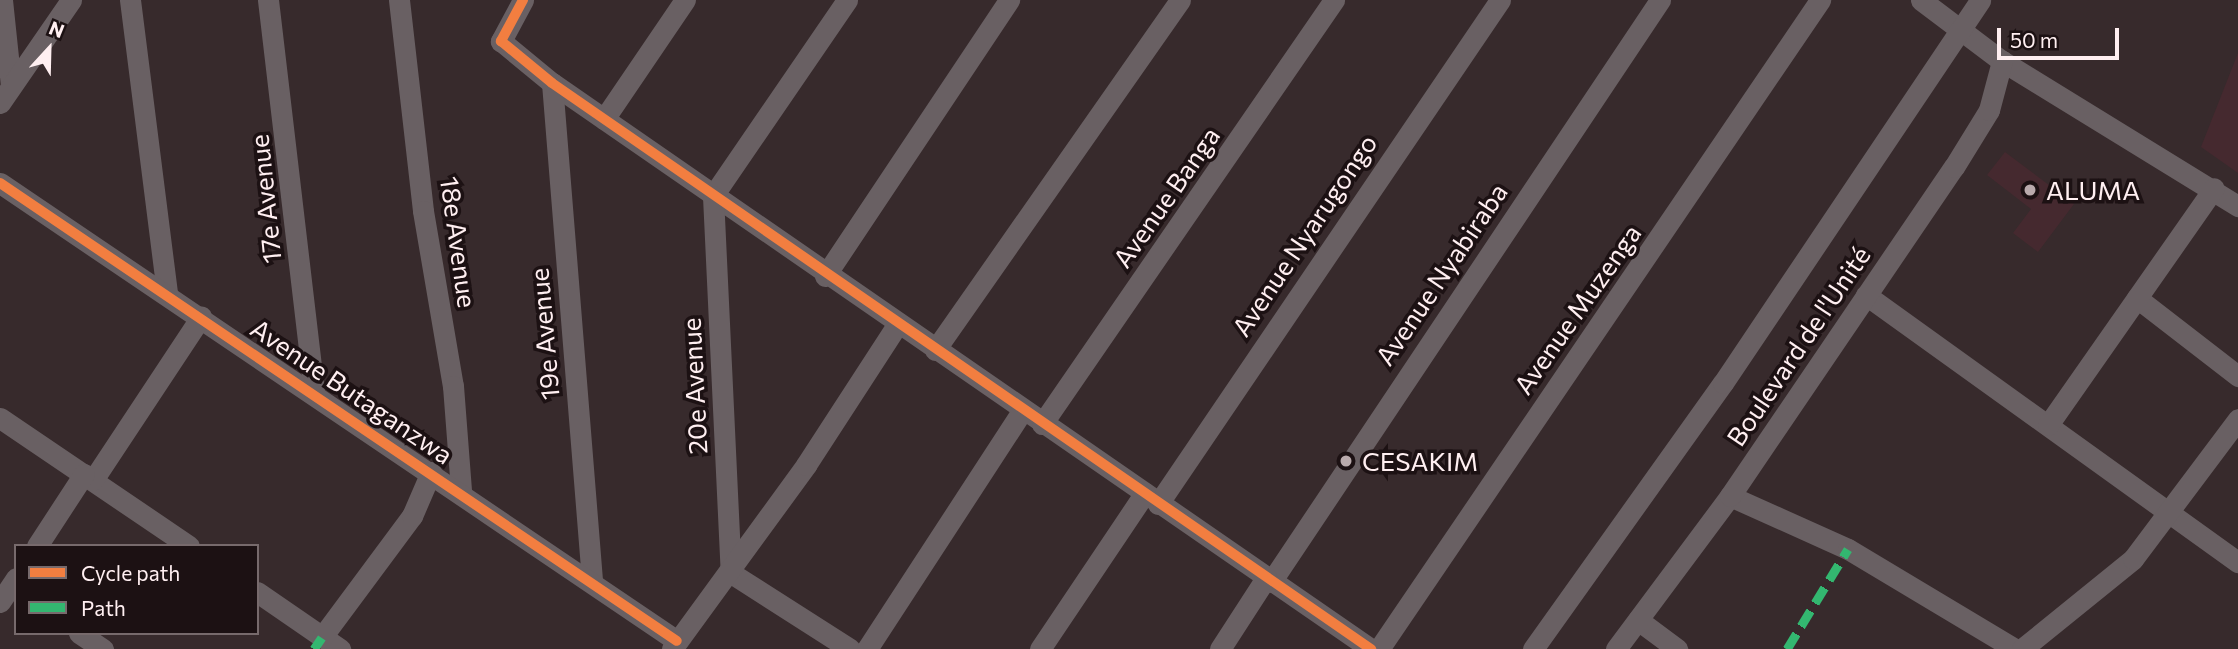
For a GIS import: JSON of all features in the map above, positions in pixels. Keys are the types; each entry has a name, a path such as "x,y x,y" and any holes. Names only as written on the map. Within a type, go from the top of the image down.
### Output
{"street":[{"path":"2,0 6,94"},
{"path":"6,94 71,0"},
{"path":"130,0 167,293"},
{"name":"17e Avenue","path":"268,0 314,393"},
{"name":"18e Avenue","path":"399,0 423,211 453,386 461,491"},
{"path":"523,0 501,41 552,83 825,276 1371,649"},
{"path":"604,119 685,0"},
{"path":"713,196 847,0"},
{"path":"825,276 1009,0"},
{"path":"935,350 1180,0"},
{"name":"Avenue Banga","path":"1042,424 1334,0"},
{"name":"Avenue Nyarugongo","path":"1040,649 1152,499 1500,0"},
{"name":"Avenue Nyabiraba","path":"1220,649 1660,0"},
{"name":"Avenue Muzenga","path":"1379,649 1820,0"},
{"path":"1921,0 1961,26 2002,61 2214,188 2238,206"},
{"path":"1533,649 1723,383 1980,0"},
{"name":"Boulevard de l'Unité","path":"1616,649 1730,496 1989,110 2002,61"},
{"name":"19e Avenue","path":"552,83 592,580"},
{"name":"Avenue Butaganzwa","path":"0,183 592,580 674,645"},
{"path":"2048,425 2214,188"},
{"name":"20e Avenue","path":"713,196 730,573"},
{"path":"1866,295 2238,562"},
{"path":"2137,298 2238,376"},
{"path":"38,544 201,317"},
{"path":"674,645 730,573 897,325"},
{"path":"867,649 1022,411"},
{"path":"0,418 187,544"},
{"path":"2022,649 2098,593 2170,513 2238,419"},
{"path":"259,593 331,643 412,516 431,472"},
{"path":"1730,496 1848,550 2015,649"},
{"path":"730,573 850,649"},
{"path":"1637,620 1677,649"},
{"path":"82,635 103,649"}],"shaded area":[{"path":"2238,53 2238,173 2201,147"},
{"name":"ALUMA","path":"2005,152 2074,204 2038,252 2013,233 2031,209 1987,175"}],"marked path":[{"path":"1787,649 1848,549"},
{"path":"314,649 322,637"}],"cycle path":[{"path":"523,0 501,41 552,83 1371,649"},
{"path":"0,183 677,641"}],"place":[{"name":"ALUMA","path":"2030,190"},
{"name":"CESAKIM","path":"1346,461"}]}
